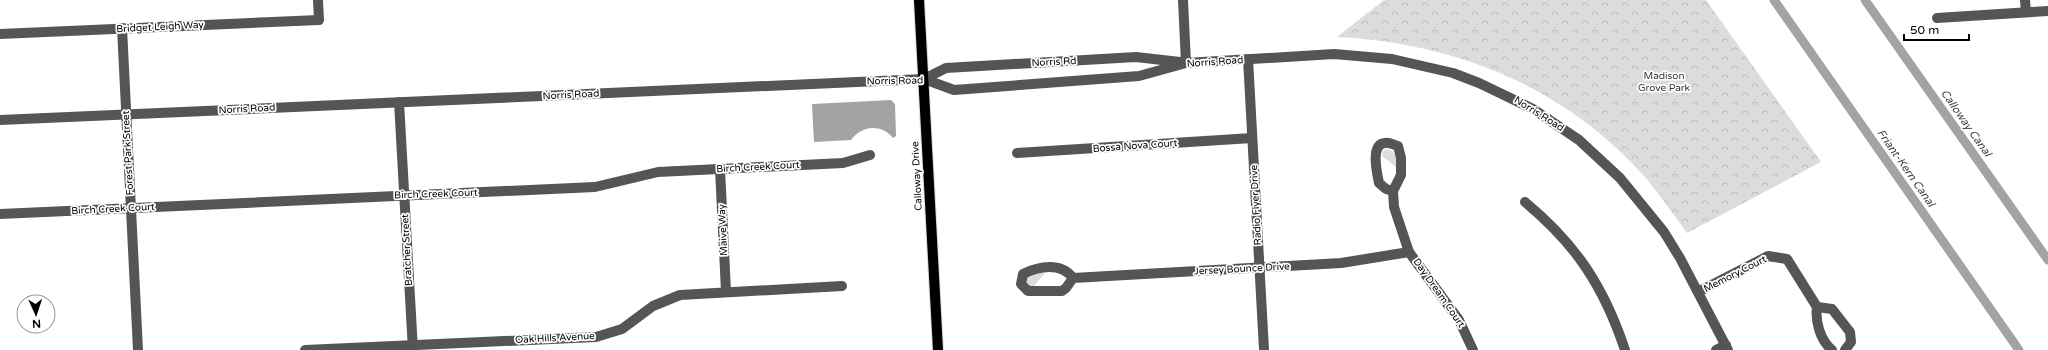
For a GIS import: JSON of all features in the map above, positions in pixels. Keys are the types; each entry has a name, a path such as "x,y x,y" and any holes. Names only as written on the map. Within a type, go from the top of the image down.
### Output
{"main road":[{"name":"Calloway Drive","path":"919,0 938,350"}],"street":[{"name":"Bridget Leigh Way","path":"0,34 319,20 318,0"},
{"path":"1183,0 1186,63"},
{"path":"2025,0 2026,12"},
{"path":"1937,18 2048,11"},
{"name":"Forest Park Street","path":"122,28 138,350"},
{"name":"Norris Road","path":"0,120 924,79 954,90 1139,76 1186,63 1334,54 1392,59 1453,74 1511,97 1551,120 1579,140 1620,178 1639,199 1664,232 1727,347"},
{"name":"Norris Rd","path":"924,79 946,68 1136,57 1186,63"},
{"name":"Radio Flyer Drive","path":"1248,59 1264,350"},
{"name":"Bratcher Street","path":"399,102 412,348"},
{"name":"Bossa Nova Court","path":"1017,153 1252,138"},
{"name":"Birch Creek Court","path":"0,214 595,188 658,172 843,163 870,155"},
{"name":"Maive Way","path":"720,169 726,291"},
{"name":"Day Dream Court","path":"1393,191 1394,207 1409,252 1459,320 1473,350"},
{"path":"1525,202 1560,234 1589,270 1611,311 1625,350"},
{"name":"Jersey Bounce Drive","path":"1074,278 1341,263 1409,252"},
{"name":"Memory Court","path":"1698,292 1768,256 1787,259 1817,306 1815,318 1827,346 1832,350"},
{"path":"1048,267 1061,268 1068,271 1074,278 1062,291 1028,291 1021,284 1023,274 1031,270 1048,267"},
{"name":"Oak Hills Avenue","path":"305,350 412,348 596,337 622,329 665,300 693,292 842,286"},
{"path":"1817,306 1832,308 1850,332 1851,342 1845,350"},
{"path":"1716,350 1727,347"}],"green space":[{"name":"Madison Grove Park","path":"1384,0 1706,0 1821,162 1687,233 1645,177 1614,145 1580,118 1544,95 1506,76 1466,60 1424,49 1381,41 1337,37"},
{"path":"1387,149 1394,153 1396,158 1396,167 1382,156 1383,151"},
{"path":"1031,273 1045,273 1033,287 1030,287 1027,283 1027,278"}],"shaded area":[{"path":"891,100 895,104 896,136 893,138 883,130 871,128 855,135 851,140 814,142 812,104"}],"waterway":[{"name":"Friant-Kern Canal","path":"1774,0 2019,350"},
{"name":"Calloway Canal","path":"1865,0 2048,260"}]}
